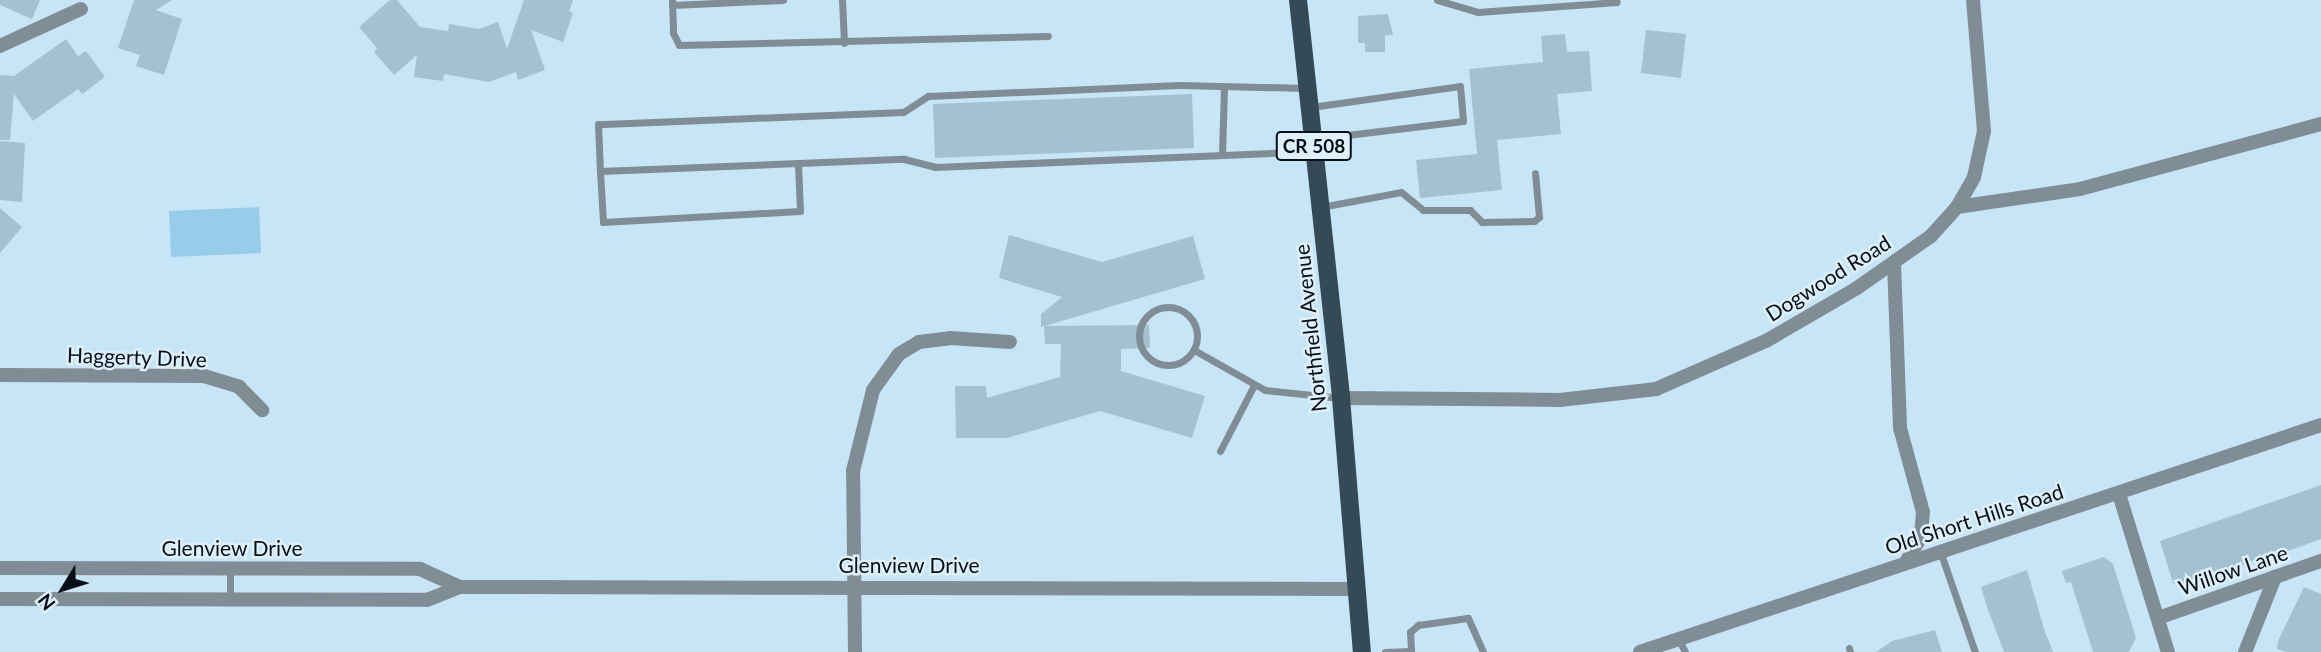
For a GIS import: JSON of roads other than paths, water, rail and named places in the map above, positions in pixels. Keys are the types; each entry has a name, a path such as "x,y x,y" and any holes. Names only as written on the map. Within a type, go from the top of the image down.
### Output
{"main road":[{"name":"Northfield Avenue","path":"1301,0 1307,88 1341,398 1362,652"}],"street":[{"name":"Dogwood Road","path":"1341,398 1560,400 1656,389 1766,341 1894,263 1931,236 1957,207 1974,177 1984,131 1973,0"},
{"path":"0,46 81,9"},
{"path":"1957,207 2080,189 2321,124"},
{"path":"1894,263 1900,428 1923,512 1921,537 1906,562"},
{"path":"855,652 853,471 873,390 899,354 919,341 950,338 1010,342"},
{"name":"Haggerty Drive","path":"0,375 204,376 239,387 262,410"},
{"name":"Old Short Hills Road","path":"1640,652 1682,646 1906,562 2119,494 2321,425"},
{"path":"2119,494 2168,652"},
{"name":"Willow Lane","path":"2158,618 2321,561"},
{"name":"Glenview Drive","path":"0,568 420,569 460,587"},
{"path":"2245,652 2275,578"},
{"name":"Glenview Drive","path":"0,599 427,600 460,587 855,585 1357,589"}],"lane":[{"path":"783,0 672,3 673,33 678,45 1048,36"},
{"path":"842,0 844,43"},
{"path":"1437,0 1478,12 1617,2"},
{"path":"798,163 800,211 603,222 598,124 903,112 928,96 1178,85 1224,89 1307,88"},
{"path":"600,171 904,159 935,167 1222,156 1314,145 1463,121 1460,86 1309,107"},
{"path":"1222,156 1224,89"},
{"path":"1321,207 1405,193 1423,210 1470,210 1482,222 1534,221 1539,217 1535,173"},
{"path":"1180,309 1194,322 1194,350 1170,365 1152,360 1140,345 1140,326 1152,311 1180,309"},
{"path":"1194,350 1254,385 1341,398"},
{"path":"1220,451 1254,385"},
{"path":"1940,551 1975,652"},
{"path":"230,569 230,600"},
{"path":"1385,652 1411,651 1409,632 1418,625 1468,618 1483,652"}]}
